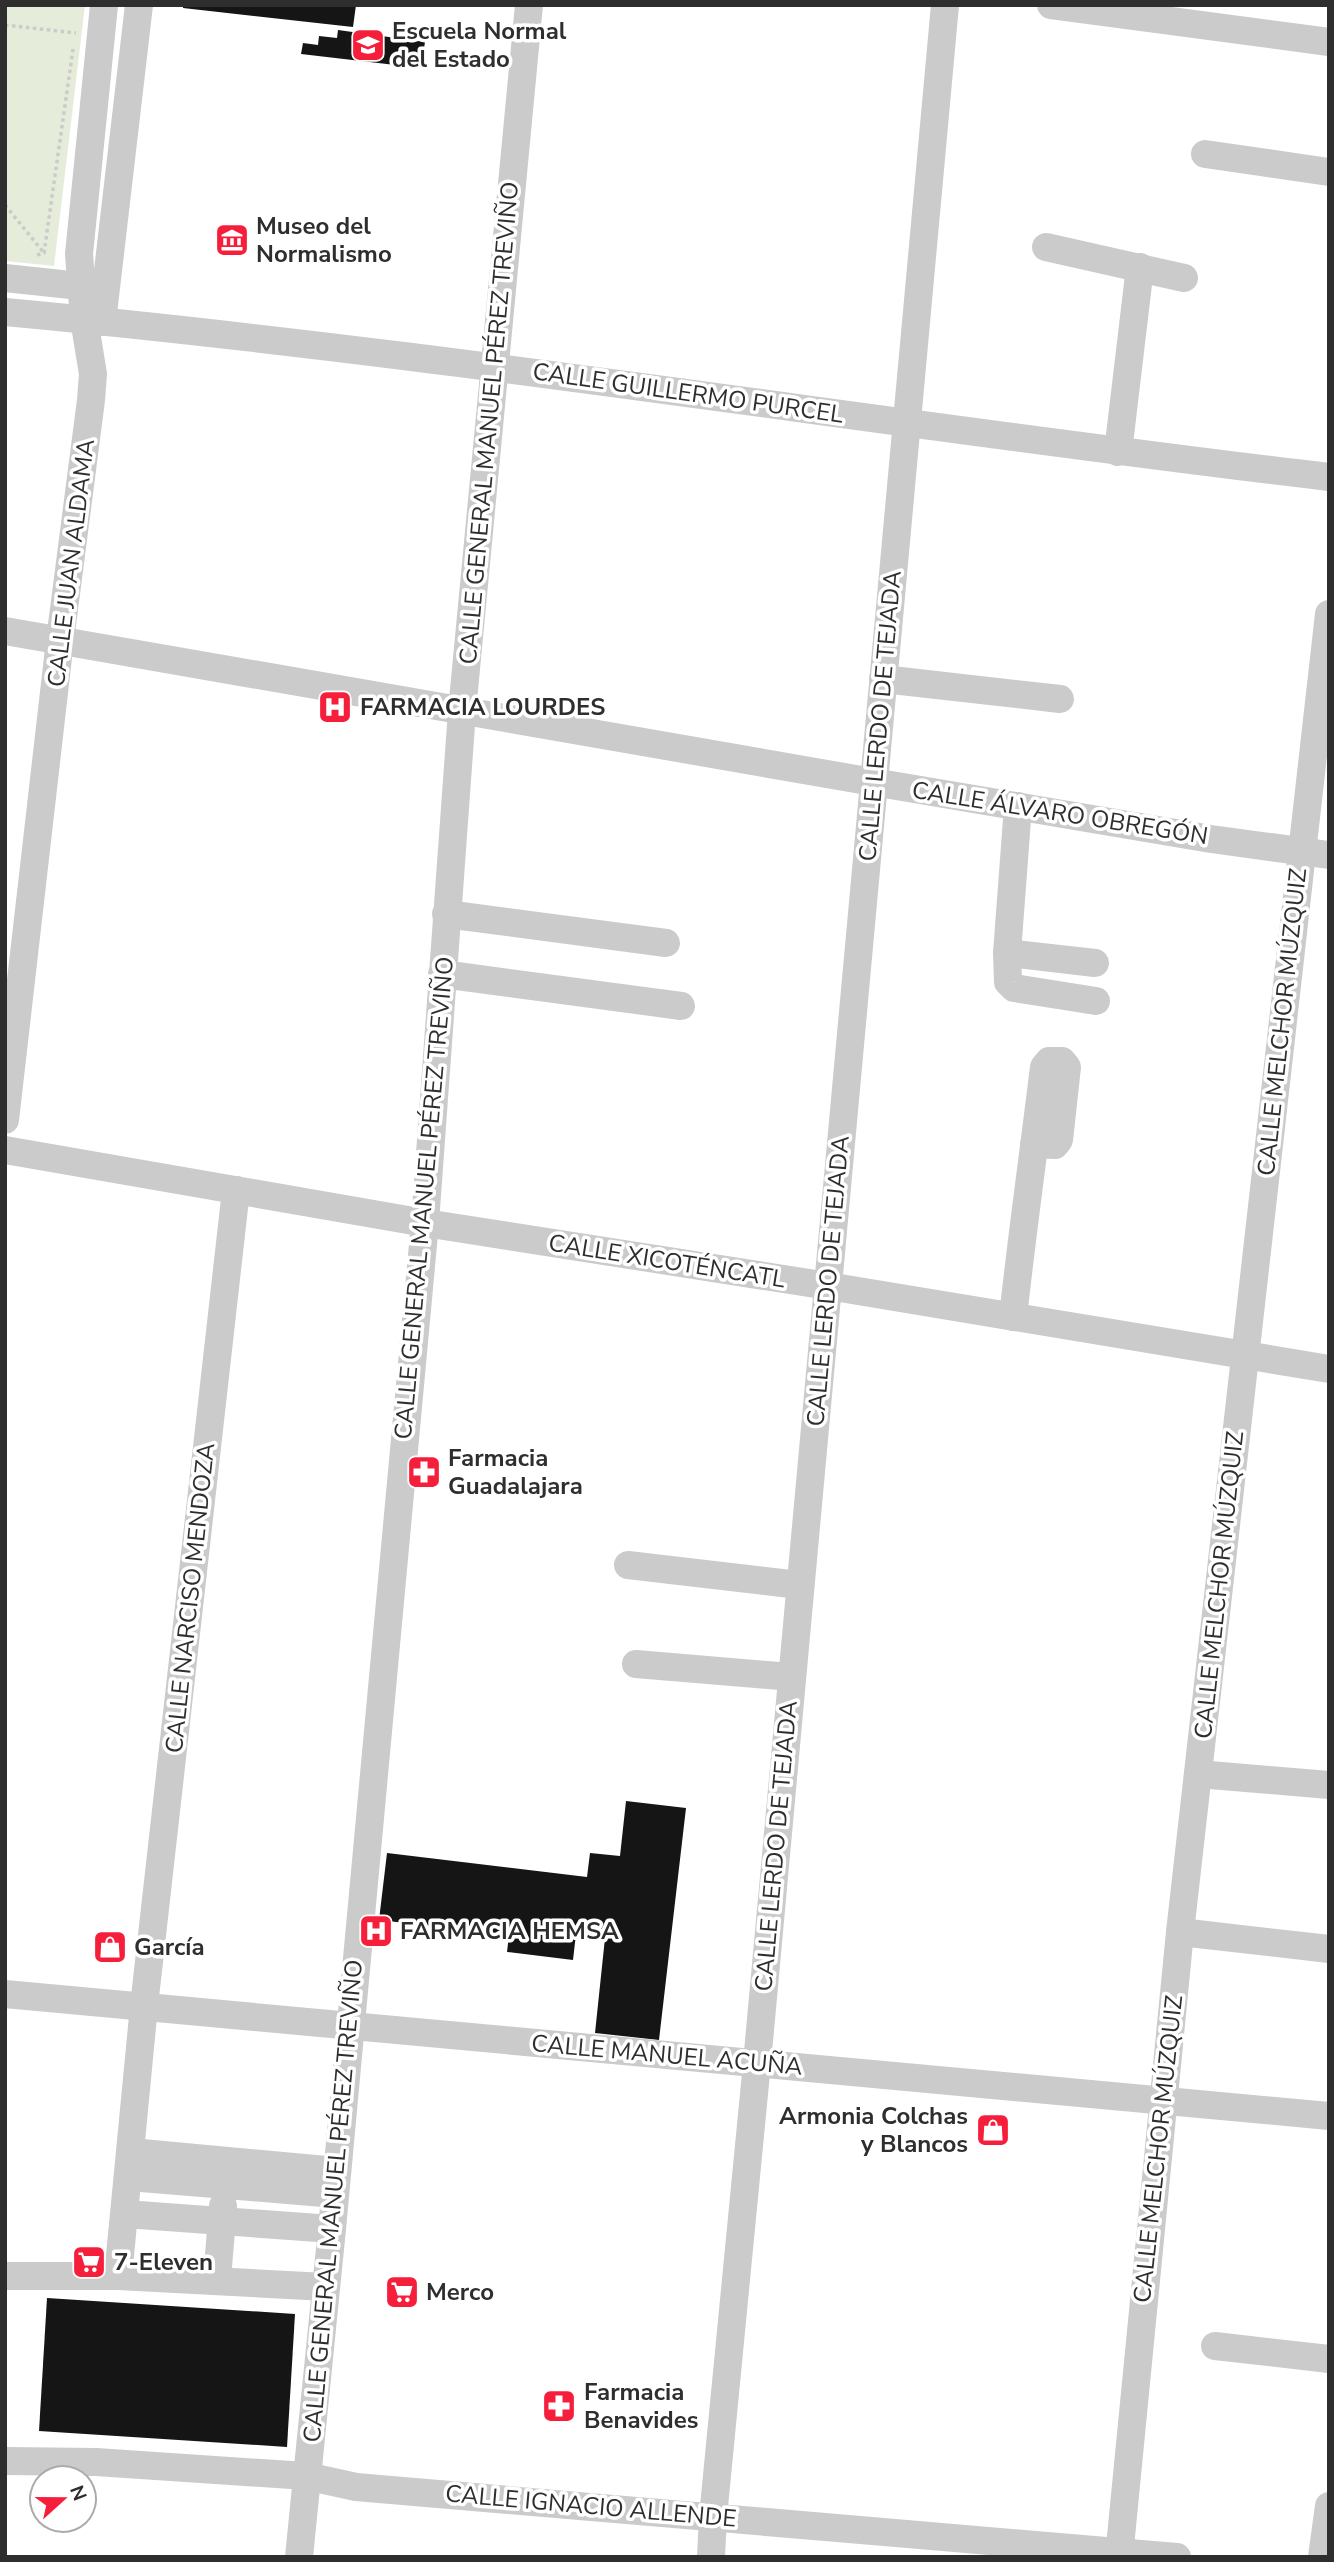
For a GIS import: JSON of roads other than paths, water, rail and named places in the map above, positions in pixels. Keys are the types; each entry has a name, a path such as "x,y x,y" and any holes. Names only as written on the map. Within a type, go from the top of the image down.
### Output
{"street":[{"name":"CALLE JUAN ALDAMA","path":"93,287 79,254 104,5"},
{"name":"CALLE JUAN ALDAMA","path":"5,1120 60,640 91,400 93,287 139,5"},
{"name":"CALLE GENERAL MANUEL PÉREZ TREVIÑO","path":"299,2557 425,1223 462,711 528,5"},
{"name":"CALLE LERDO DE TEJADA","path":"711,2557 945,5"},
{"path":"1051,5 1329,42"},
{"path":"1205,154 1329,172"},
{"path":"1046,247 1184,278"},
{"path":"1118,452 1140,267"},
{"path":"5,278 93,287"},
{"name":"CALLE GUILLERMO PURCEL","path":"5,312 493,368 1118,452 1329,477"},
{"name":"CALLE MELCHOR MÚZQUIZ","path":"1119,2554 1180,1933 1300,852 1329,614"},
{"name":"CALLE ÁLVARO OBREGÓN","path":"5,631 873,782 1329,855"},
{"path":"883,679 1060,699"},
{"path":"1018,806 1006,978 1014,988 1096,1001"},
{"path":"446,914 666,943"},
{"path":"1007,953 1096,963"},
{"path":"442,974 681,1006"},
{"path":"1013,1317 1034,1144"},
{"name":"CALLE XICOTÉNCATL","path":"5,1150 425,1223 1329,1369"},
{"name":"CALLE NARCISO MENDOZA","path":"118,2276 144,2007 236,1190"},
{"path":"628,1565 799,1585"},
{"path":"636,1664 791,1677"},
{"path":"1198,1774 1329,1785"},
{"path":"1180,1933 1329,1949"},
{"name":"CALLE MANUEL ACUÑA","path":"5,1994 1329,2116"},
{"path":"130,2164 336,2182"},
{"path":"130,2164 224,2186 336,2182"},
{"path":"217,2279 224,2186"},
{"path":"125,2214 332,2229"},
{"path":"5,2276 217,2279 326,2287"},
{"path":"1215,2346 1329,2359"},
{"name":"CALLE IGNACIO ALLENDE","path":"5,2461 96,2462 306,2476 356,2487 1177,2557"},
{"path":"1322,2557 1329,2507"}],"place":[{"name":"Escuela Normal del Estado","path":"368,45"},
{"name":"Museo del Normalismo","path":"232,240"},
{"name":"FARMACIA LOURDES","path":"335,707"},
{"name":"Farmacia Guadalajara","path":"424,1472"},
{"name":"FARMACIA HEMSA","path":"376,1931"},
{"name":"García","path":"110,1947"},
{"name":"Armonia Colchas y Blancos","path":"993,2130"},
{"name":"7-Eleven","path":"89,2262"},
{"name":"Merco","path":"402,2292"},
{"name":"Farmacia Benavides","path":"559,2406"}]}
